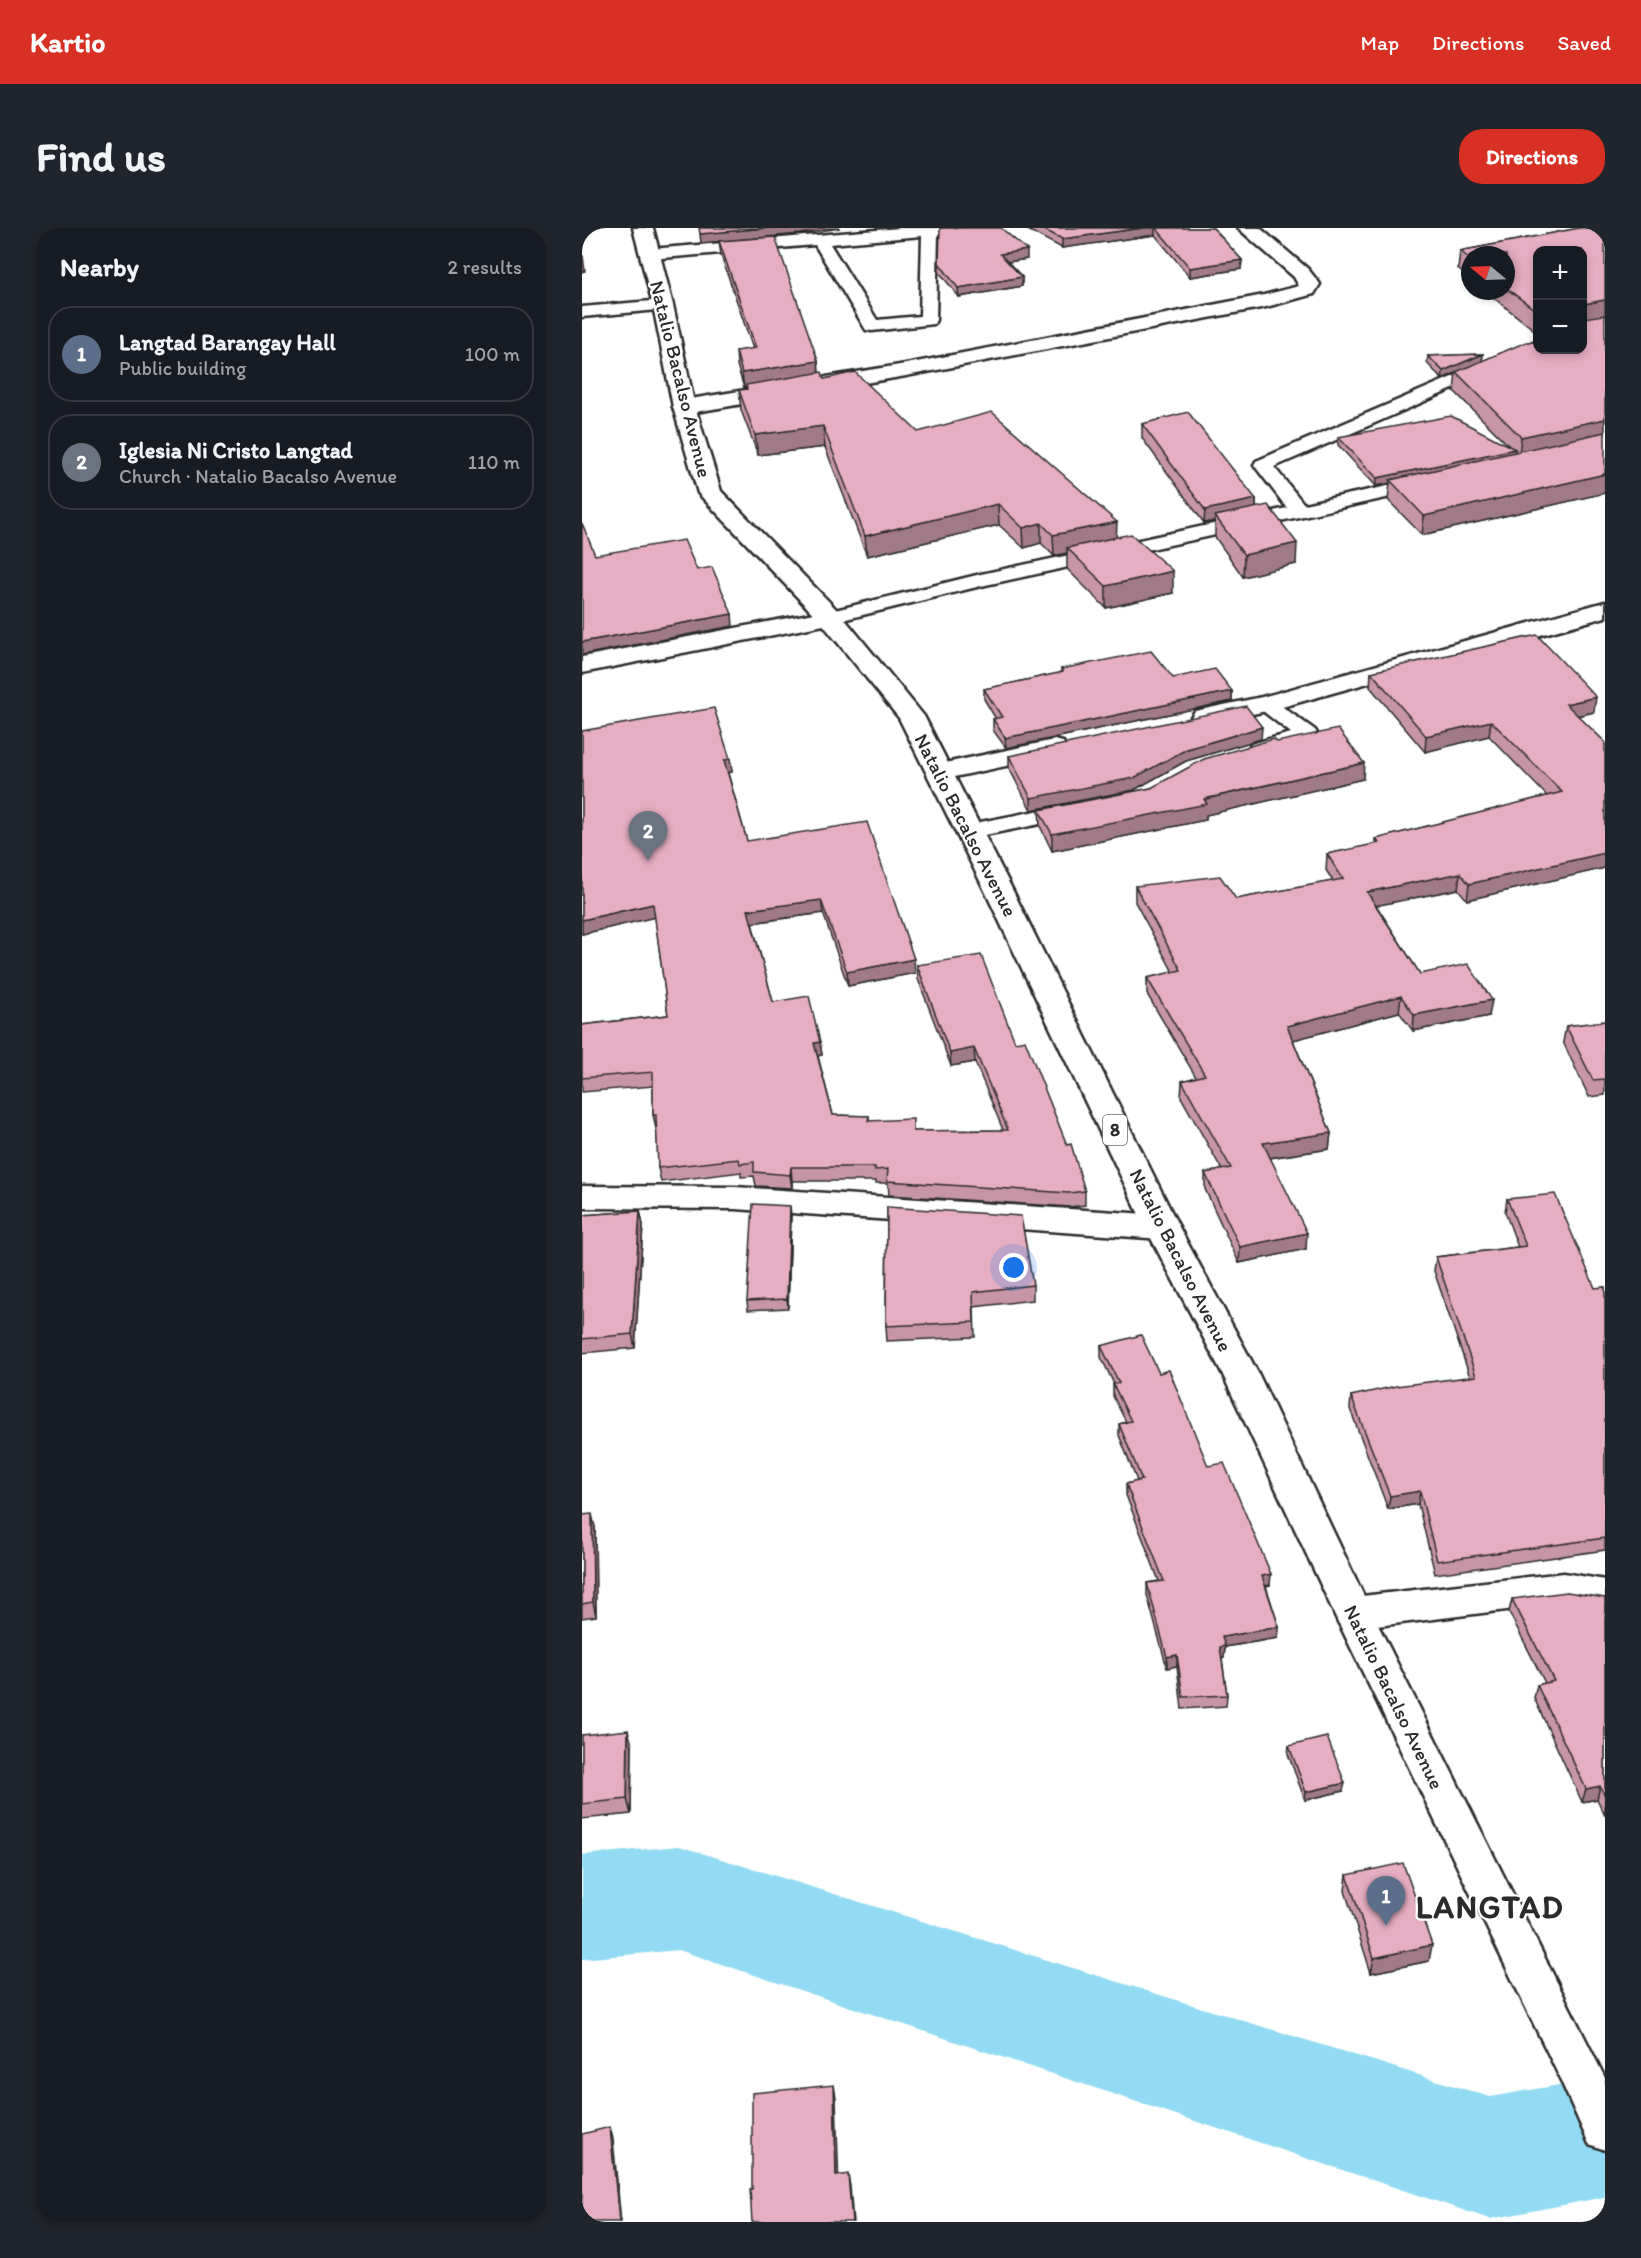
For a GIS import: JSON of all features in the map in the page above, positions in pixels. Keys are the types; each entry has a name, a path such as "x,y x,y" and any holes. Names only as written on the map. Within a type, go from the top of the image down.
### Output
{"main road":[{"path":"684,407 906,370 1266,301 1307,290 1310,285 1301,273 1248,228"},
{"name":"Natalio Bacalso Avenue","path":"647,241 684,407 710,493 830,617 911,716 970,831 1162,1227 1240,1373 1353,1612 1574,2059 1605,2128"},
{"path":"1184,721 1266,704 1605,609"},
{"path":"582,665 830,617"},
{"path":"940,772 1079,743"},
{"path":"582,1197 735,1198 1162,1227"},
{"path":"1353,1612 1564,1588 1605,1595"}],"lane":[{"path":"647,241 819,238 956,228"},
{"path":"819,238 872,326 928,320 930,231"},
{"path":"582,298 660,296"},
{"path":"582,312 660,296"},
{"path":"1300,512 1263,465 1533,347"},
{"path":"830,617 981,580 1447,480"},
{"path":"1236,756 1307,735 1266,704"},
{"path":"970,831 1096,806"}],"building":[{"path":"699,228 766,228 700,234"},
{"path":"940,228 1001,228 1027,250 1000,254 1022,277 958,288 939,263"},
{"path":"1041,228 1143,228 1062,239"},
{"path":"1156,228 1213,228 1242,260 1190,268"},
{"path":"1579,228 1590,228 1605,239 1605,300 1587,303 1587,246 1533,246 1533,308 1515,295 1515,246 1486,246"},
{"path":"775,237 818,361 742,373 736,351 756,348 719,241"},
{"path":"1605,315 1605,419 1521,437 1456,372 1526,342 1533,342 1533,354 1587,354 1587,317"},
{"path":"1483,354 1443,371 1428,356"},
{"path":"822,372 824,379 855,372 918,432 992,412 1117,522 1053,535 1041,523 1023,528 998,504 865,536 823,426 755,435 739,390 747,389 746,385"},
{"path":"1188,412 1256,499 1205,510 1142,424"},
{"path":"1451,416 1515,449 1377,478 1338,437"},
{"path":"1605,432 1605,474 1424,516 1390,480"},
{"path":"1268,505 1297,543 1244,555 1215,516"},
{"path":"582,523 595,555 684,540 697,570 712,567 732,614 582,642"},
{"path":"1131,534 1173,571 1106,586 1067,548"},
{"path":"1537,635 1596,697 1566,704 1605,742 1605,853 1469,884 1460,873 1367,892 1420,974 1468,964 1492,1000 1414,1015 1401,996 1287,1026 1331,1133 1263,1143 1307,1233 1240,1247 1205,1173 1231,1168 1182,1081 1205,1075 1147,978 1181,970 1135,886 1220,876 1236,899 1343,879 1327,854 1379,843 1376,839 1562,792 1491,721 1426,736 1371,672"},
{"path":"1151,651 1173,678 1215,669 1232,691 1005,738 993,719 1002,717 984,689 1063,672 1061,669"},
{"path":"1246,706 1262,727 1187,749 1134,778 1031,798 1009,756"},
{"path":"714,708 730,759 724,760 747,841 867,822 914,959 847,972 821,900 748,910 773,1002 809,996 820,1042 814,1043 833,1115 869,1116 868,1121 913,1119 913,1131 1008,1130 974,1048 950,1053 917,965 981,955 1015,1042 1025,1040 1067,1145 1071,1144 1085,1191 1069,1193 887,1181 888,1169 875,1170 875,1167 791,1167 790,1175 754,1172 754,1162 740,1164 739,1159 658,1168 656,1115 653,1115 653,1072 582,1078 582,1025 668,1015 653,904 582,920 582,731"},
{"path":"1338,729 1364,763 1204,799 1207,804 1052,834 1039,810 1151,788 1204,759 1274,739 1277,742"},
{"path":"1605,1021 1605,1079 1593,1080 1566,1026"},
{"path":"1555,1194 1595,1288 1605,1287 1605,1538 1437,1561 1420,1491 1390,1496 1351,1396 1396,1386 1476,1376 1436,1257 1526,1246 1507,1199"},
{"path":"753,1204 790,1206 787,1299 747,1301"},
{"path":"887,1207 1021,1216 1033,1285 973,1292 974,1322 886,1326"},
{"path":"640,1211 632,1334 582,1339 582,1215"},
{"path":"1141,1335 1159,1373 1169,1370 1208,1466 1224,1463 1271,1574 1262,1576 1279,1627 1222,1637 1225,1646 1220,1647 1227,1695 1183,1697 1177,1655 1167,1657 1147,1583 1164,1581 1126,1484 1142,1480 1119,1424 1131,1421 1113,1384 1119,1383 1101,1346"},
{"path":"592,1514 593,1602 582,1604 582,1515"},
{"path":"1567,1592 1605,1598 1605,1796 1600,1786 1586,1789 1537,1685 1554,1681 1512,1599"},
{"path":"628,1730 627,1799 582,1804 582,1735"},
{"path":"1327,1737 1345,1783 1306,1792 1289,1746"},
{"path":"1403,1863 1432,1945 1374,1958 1347,1875"},
{"path":"834,2085 836,2176 848,2174 852,2222 752,2222 750,2189 752,2189 752,2093"},
{"path":"610,2127 619,2222 582,2222 582,2134"}],"waterway":[{"path":"582,1907 679,1898 1490,2158 1605,2137"}],"place":[{"name":"Iglesia Ni Cristo Langtad","path":"648,861"},
{"name":"Langtad Barangay Hall","path":"1386,1926"}],"district":[{"name":"LANGTAD","path":"1490,1907"}]}
